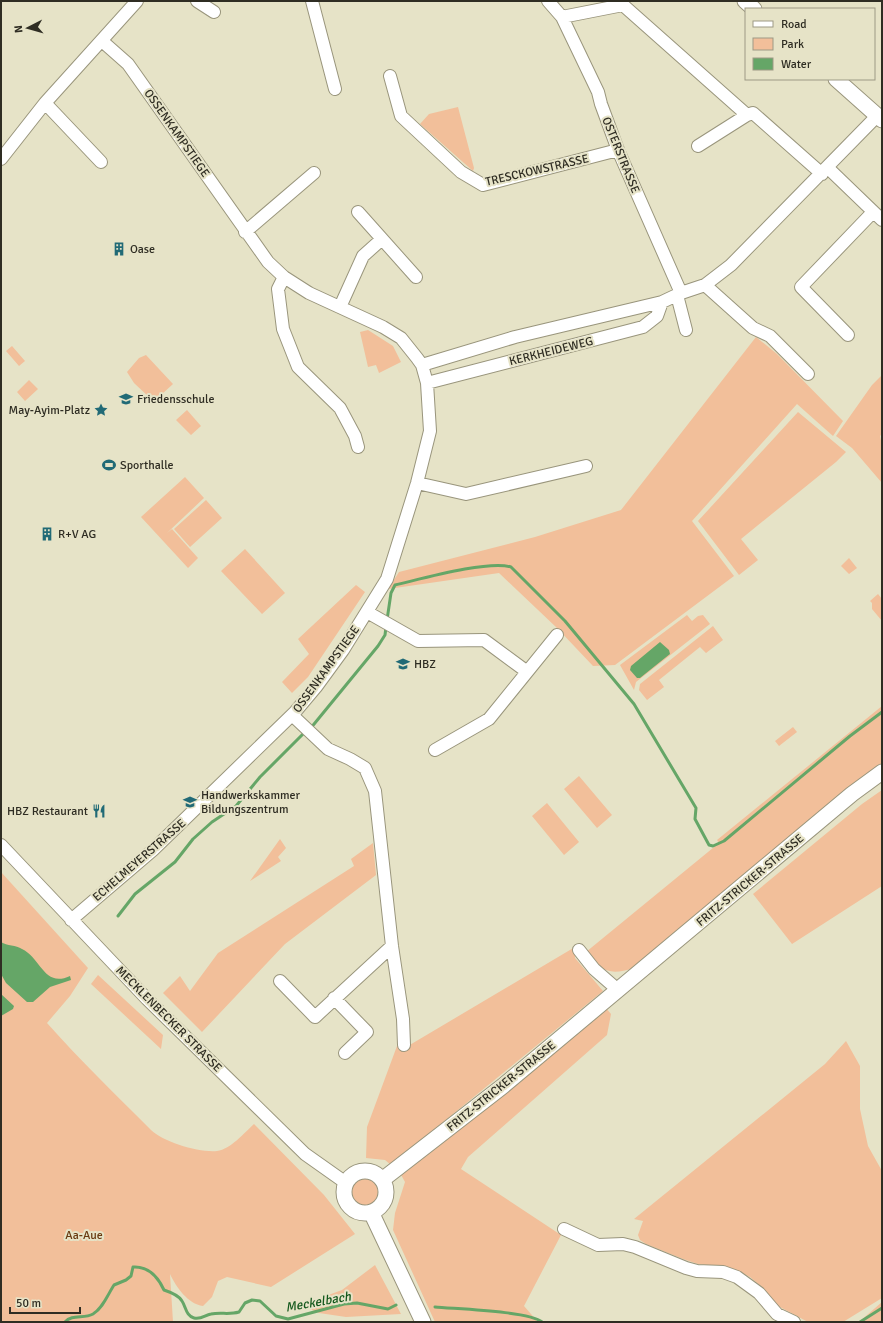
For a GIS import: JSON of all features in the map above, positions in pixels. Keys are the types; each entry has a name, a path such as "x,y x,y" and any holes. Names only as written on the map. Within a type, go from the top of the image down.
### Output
{"main road":[{"path":"745,1 753,8"},
{"path":"837,80 880,118"},
{"name":"FRITZ-STRICKER-STRASSE","path":"382,1180 503,1086 852,794 882,772"},
{"path":"367,1171 375,1174 382,1180 386,1195 378,1209 371,1212 362,1213 355,1211 348,1206 344,1198 346,1183 351,1176 358,1172 367,1171"},
{"path":"371,1212 423,1322"}],"street":[{"path":"1,159 45,103 137,1"},
{"path":"197,1 214,12"},
{"path":"312,1 335,89"},
{"name":"OSTERSTRASSE","path":"548,1 562,17 598,92 618,150 679,294"},
{"path":"562,17 623,5 750,114 825,171 878,216 801,286 848,335"},
{"name":"OSSENKAMPSTIEGE","path":"102,40 128,64 245,232 268,262 284,278 309,293 383,327 401,338 422,364 427,383 430,431 417,483 387,579 371,615 316,687 292,715 328,749 365,768 375,791 392,946 403,1019 404,1045"},
{"name":"TRESCKOWSTRASSE","path":"390,76 402,116 461,172 483,185 618,150"},
{"path":"45,103 101,162"},
{"path":"698,146 750,114"},
{"name":"KERKHEIDEWEG","path":"422,364 515,337 662,302 705,285 731,265 880,118"},
{"path":"245,232 314,173"},
{"path":"358,212 416,277"},
{"path":"340,307 363,256 382,239"},
{"path":"284,278 278,289 281,317 283,329 298,367 340,408 355,436 358,447"},
{"path":"705,285 753,328 770,336 808,374"},
{"path":"679,294 686,330"},
{"name":"KERKHEIDEWEG","path":"427,383 643,327 657,316 662,302"},
{"path":"417,483 466,494 586,466"},
{"path":"371,615 418,641 484,640 526,671"},
{"path":"435,750 488,719 557,634"},
{"name":"ECHELMEYERSTRASSE","path":"71,920 153,850 292,715"},
{"name":"MECKLENBECKER STRASSE","path":"1,845 147,999 305,1154 346,1183"},
{"path":"280,981 315,1017 392,946"},
{"path":"579,950 594,970 618,990"},
{"path":"334,998 366,1032 345,1053"},
{"path":"564,1229 598,1245 623,1244 635,1247 686,1268 697,1271 723,1272 737,1277 759,1293 777,1314 794,1322"}],"green space":[{"path":"458,107 474,168 473,171 420,124 429,114"},
{"path":"368,330 393,346 401,362 379,373 376,365 368,367 360,332"},
{"path":"756,337 777,354 843,421 833,436 797,404 692,521 734,576 615,665 593,666 557,628 499,573 388,589 399,572 535,537 621,510"},
{"path":"12,346 25,361 19,366 6,351"},
{"path":"146,355 173,384 161,395 151,399 134,383 127,372 139,358"},
{"path":"882,375 882,434 880,436 882,445 882,483 852,448 836,436 872,385"},
{"path":"29,380 38,389 25,401 17,392"},
{"path":"187,410 201,426 191,435 176,420"},
{"path":"798,412 846,452 836,462 741,539 758,560 739,575 698,521"},
{"path":"185,477 204,498 167,533 172,529 198,558 188,568 141,517"},
{"path":"206,500 222,518 190,547 174,529"},
{"path":"245,549 285,593 262,614 221,571"},
{"path":"849,558 857,568 849,574 841,566"},
{"path":"356,585 365,592 308,677 292,693 282,682 309,654 298,639"},
{"path":"878,594 882,599 882,621 872,609 872,603 870,601"},
{"path":"687,615 692,621 698,616 703,615 710,624 636,682 634,690 620,665"},
{"path":"713,626 723,640 706,653 700,647 659,680 664,687 647,700 639,690 640,684"},
{"path":"882,706 882,767 635,968 613,972 603,968 586,952 719,843 717,840"},
{"path":"793,727 797,732 779,746 775,741"},
{"path":"579,776 612,815 597,828 564,789"},
{"path":"882,790 882,886 792,944 753,894 862,804"},
{"path":"547,803 579,842 564,855 532,816"},
{"path":"280,839 286,848 278,857 281,861 250,881"},
{"path":"373,843 376,875 285,944 202,1032 163,993 180,976 190,991 218,953 354,866 351,859"},
{"name":"Aa-Aue","path":"1,872 88,968 70,996 47,1023 85,1064 151,1130 164,1139 182,1146 210,1151 222,1150 242,1136 254,1124 324,1195 355,1234 271,1287 227,1277 218,1281 212,1297 203,1306 192,1302 183,1294 170,1274 173,1322 1,1322"},
{"path":"575,947 575,958 603,991 391,1165 385,1160 366,1158 367,1127 397,1046 408,1046"},
{"path":"98,975 163,1035 161,1049 91,984"},
{"path":"605,1007 611,1014 607,1035 468,1157 461,1169 561,1235 524,1306 538,1322 435,1322 393,1230 395,1213 405,1182 400,1173"},
{"path":"846,1041 860,1066 860,1109 868,1146 882,1171 882,1298 843,1322 808,1322 778,1306 764,1289 750,1277 731,1268 698,1264 683,1259 646,1244 640,1240 638,1235 643,1221 634,1219 825,1064"},
{"path":"364,1178 374,1182 378,1192 374,1202 364,1206 354,1202 350,1192 354,1182"},
{"path":"375,1265 401,1314 346,1317 319,1313 301,1305 342,1290"},
{"path":"882,1302 882,1322 859,1322"}],"water":[{"path":"660,642 669,650 670,654 640,678 637,678 630,670 631,666"},
{"path":"1,942 20,948 28,953 48,975 61,979 70,976 71,980 50,987 33,1002 27,1002 6,983 1,974"},
{"path":"1,994 14,1006 13,1009 1,1016"}],"waterway":[{"path":"387,620 391,593 395,585 471,568 487,566 511,567 565,621 634,704 696,808 695,819 709,845 713,846 724,841 850,736 882,712"},
{"path":"310,729 378,646 385,635 386,627"},
{"path":"118,916 135,894 175,862 193,839 212,822 236,806 260,777 305,732"},
{"name":"Meckelbach","path":"65,1322 71,1318 90,1315 97,1311 114,1285 131,1276 133,1267 143,1268 152,1273 164,1290 179,1297 189,1315 196,1318 218,1313 239,1312 245,1303 252,1300 260,1301 276,1316 288,1319 344,1304 357,1303 388,1309 396,1305"},
{"name":"Meckelbach","path":"435,1307 523,1315 542,1322"},
{"path":"860,1322 882,1308"}],"place":[{"name":"Oase","path":"119,249"},
{"name":"Friedensschule","path":"126,399"},
{"name":"May-Ayim-Platz","path":"101,410"},
{"name":"Sporthalle","path":"109,465"},
{"name":"R+V AG","path":"47,534"},
{"name":"HBZ","path":"403,664"},
{"name":"Handwerkskammer Bildungszentrum","path":"190,802"},
{"name":"HBZ Restaurant","path":"99,811"}]}
